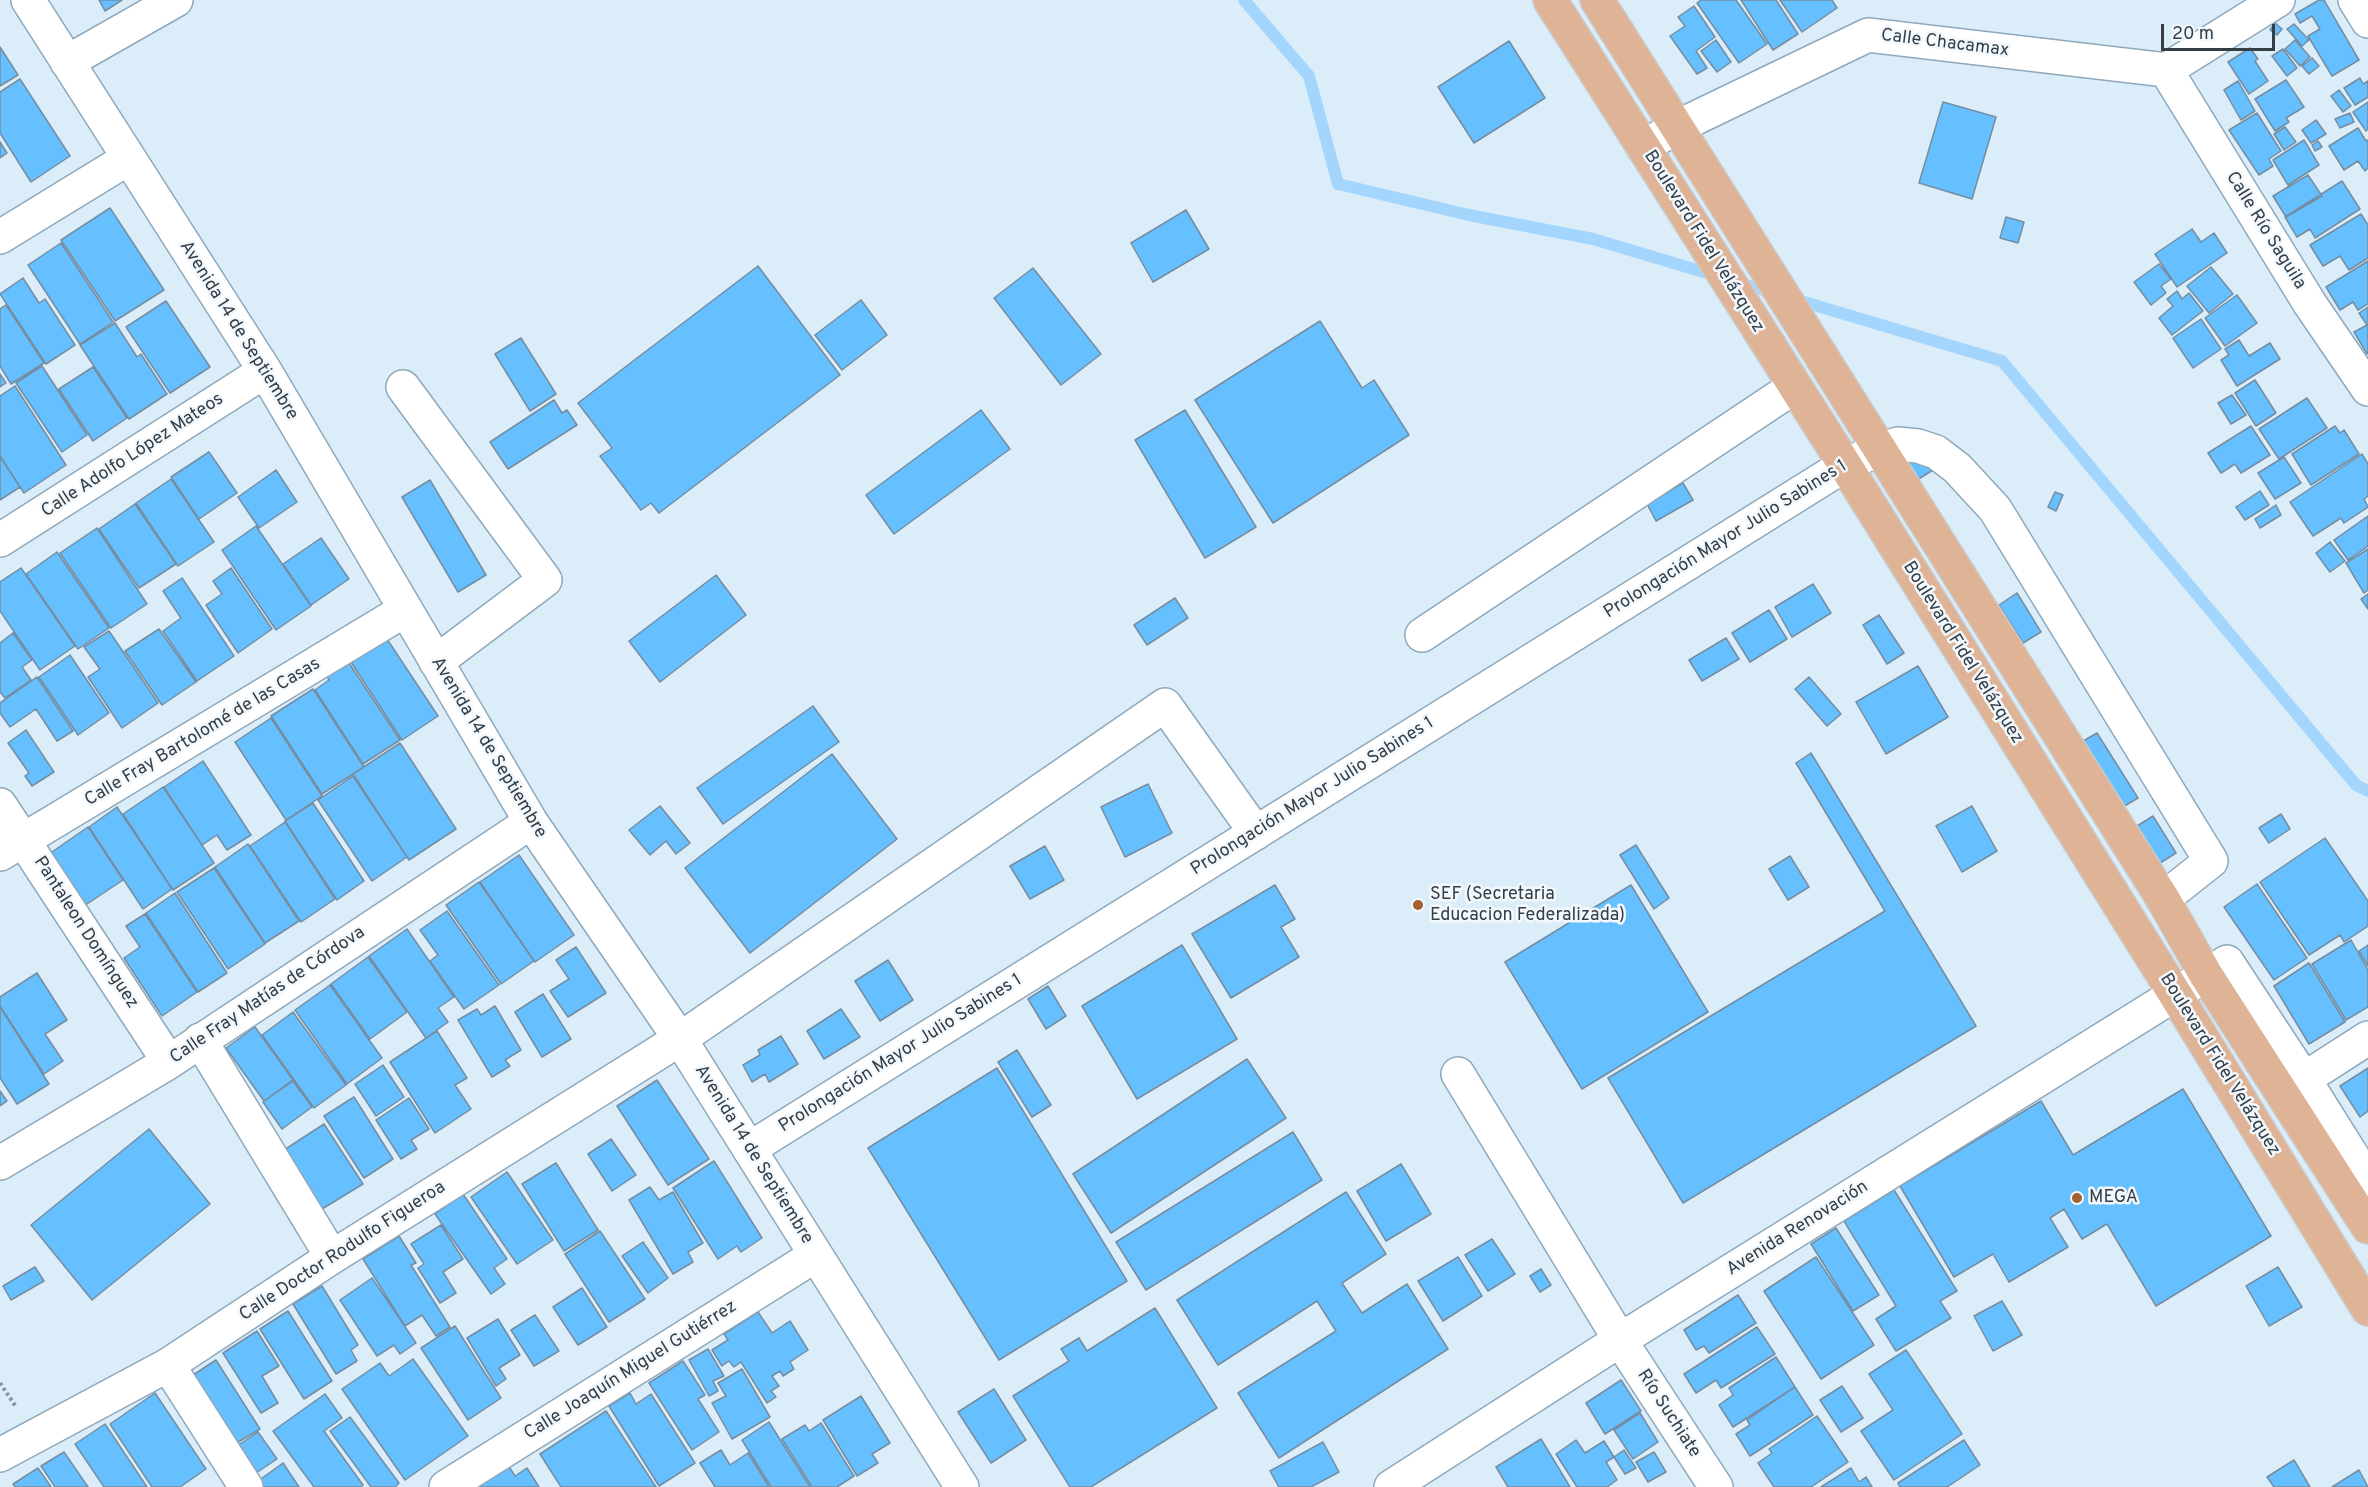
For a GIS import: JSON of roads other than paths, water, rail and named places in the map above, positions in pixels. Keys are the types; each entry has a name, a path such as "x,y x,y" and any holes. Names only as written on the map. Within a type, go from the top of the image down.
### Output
{"main road":[{"name":"Boulevard Fidel Velázquez","path":"1550,0 1845,465 2175,993 2368,1309"},
{"name":"Boulevard Fidel Velázquez","path":"1597,0 2163,899 2206,975 2294,1085 2368,1227"}],"street":[{"name":"Avenida 14 de Septiembre","path":"28,0 265,371 531,822 680,1039 816,1255 954,1484"},
{"path":"67,62 176,0"},
{"path":"2166,70 2278,0"},
{"path":"2355,0 2368,21"},
{"name":"Calle Chacamax","path":"1643,147 1677,126 1868,35 2166,70"},
{"name":"Calle Río Saguila","path":"2166,70 2310,304 2368,389"},
{"path":"0,237 129,158"},
{"name":"Calle Adolfo López Mateos","path":"0,540 265,371"},
{"path":"403,387 545,580 436,662"},
{"path":"1422,636 1794,387"},
{"name":"Prolongación Mayor Julio Sabines 1","path":"749,1149 1845,465 1880,449 1898,444 1918,446 1936,452 1957,468 1995,509 2211,861 2163,899"},
{"name":"Calle Fray Bartolomé de las Casas","path":"12,847 405,610"},
{"name":"Calle Doctor Rodulfo Figueroa","path":"0,1455 168,1365 332,1257 680,1039 1165,705 1256,833"},
{"name":"Pantaleon Domínguez","path":"0,805 12,847 169,1062"},
{"name":"Calle Fray Matías de Córdova","path":"0,1162 169,1062 531,822"},
{"name":"Avenida Renovación","path":"1391,1487 1620,1340 2206,975"},
{"path":"2368,1038 2294,1085 2368,1181"},
{"path":"200,1040 332,1257"},
{"name":"Río Suchiate","path":"1458,1074 1620,1340 1716,1487"},
{"name":"Calle Joaquín Miguel Gutiérrez","path":"446,1487 816,1255"},
{"path":"168,1365 246,1487"}],"waterway":[{"path":"1244,0 1309,76 1338,184 1469,215 1593,239 1717,276"},
{"path":"1736,282 1774,293"},
{"path":"1794,299 2002,361 2356,785 2368,791"}],"place":[{"name":"SEF (Secretaria Educacion Federalizada)","path":"1418,905"},
{"name":"MEGA","path":"2077,1198"}]}
